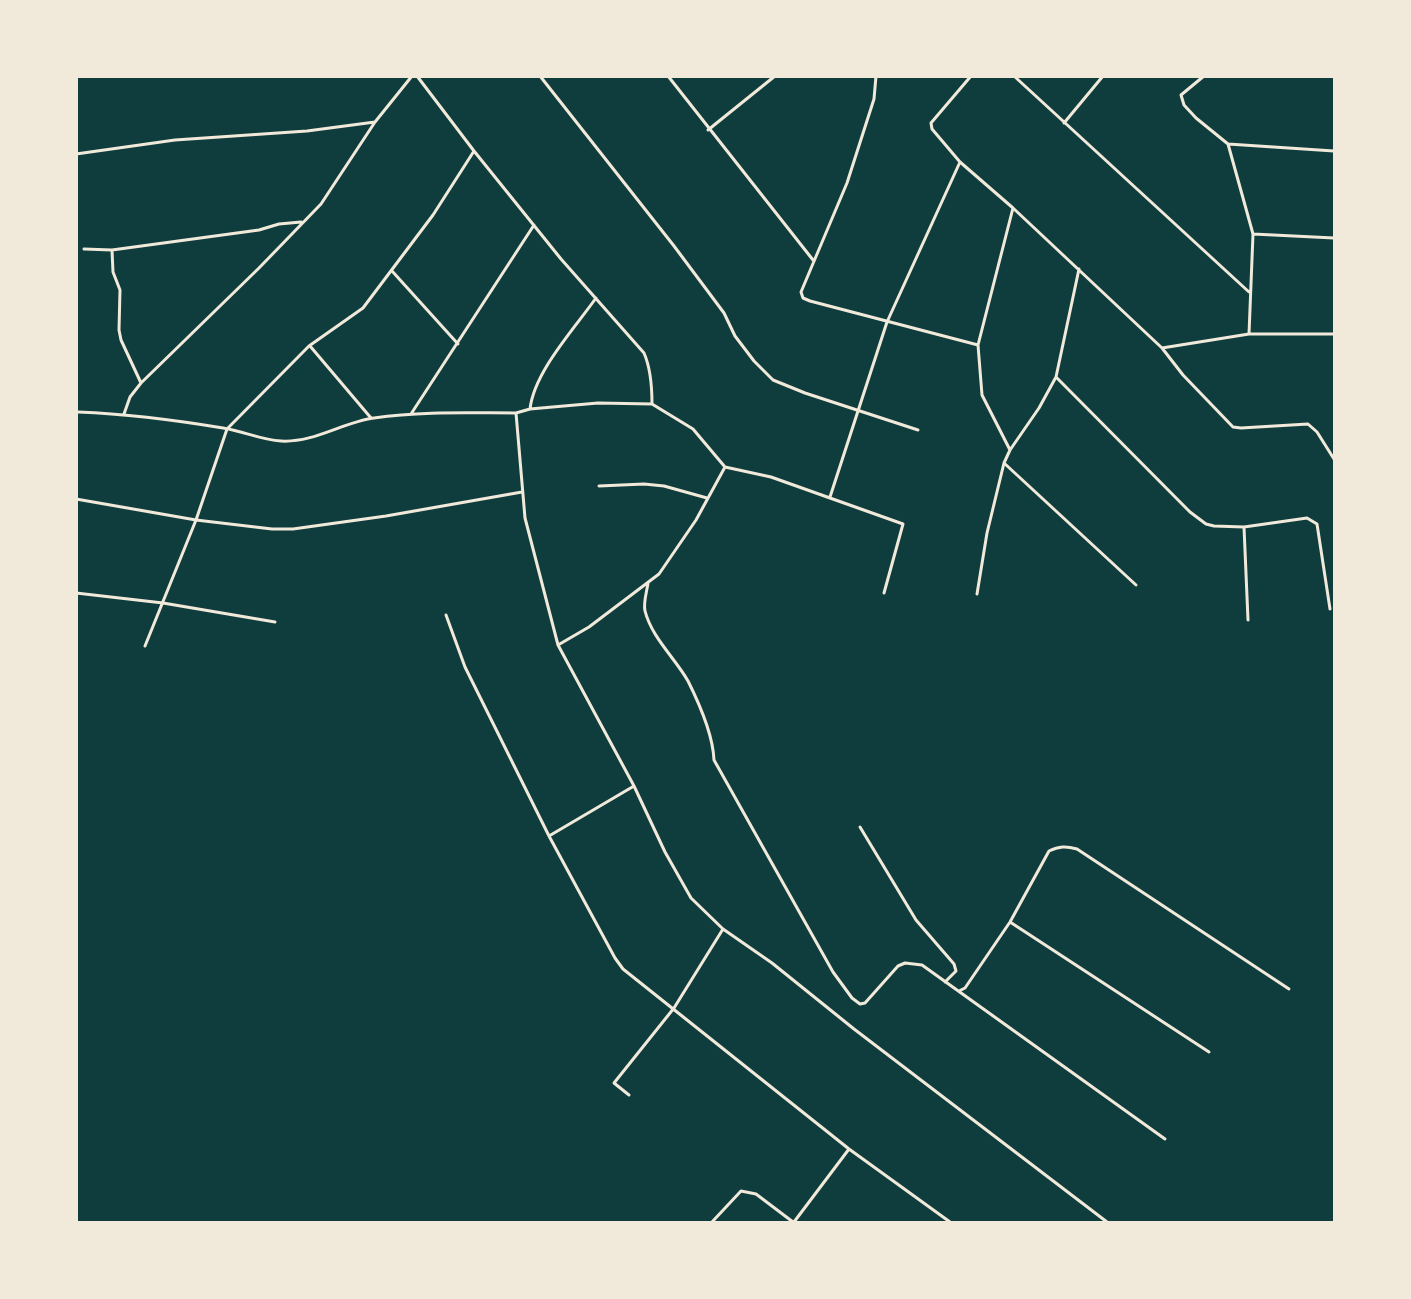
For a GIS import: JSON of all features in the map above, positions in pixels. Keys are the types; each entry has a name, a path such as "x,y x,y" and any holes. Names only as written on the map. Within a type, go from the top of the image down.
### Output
{"street":[{"path":"124,414 130,398 141,383 260,268 321,204 375,122 412,76"},
{"path":"417,76 474,152 534,225 644,352 651,378 652,404"},
{"path":"540,76 724,312 735,336 754,361 773,380 918,430"},
{"path":"668,76 708,130 813,260"},
{"path":"708,130 775,76"},
{"path":"876,76 874,99 847,183 801,287 801,292 804,298 978,345"},
{"path":"970,76 931,123 932,129 960,162 1013,208 1162,348 1233,427 1308,424 1317,432 1335,459"},
{"path":"1014,76 1249,292"},
{"path":"1064,123 1103,76"},
{"path":"1204,76 1181,95 1184,105 1228,144 1335,151"},
{"path":"76,154 175,140 307,131 375,122"},
{"path":"1228,144 1253,234 1249,334"},
{"path":"145,646 196,520 227,429 309,346 363,308 434,215 474,152"},
{"path":"830,497 887,322 960,162"},
{"path":"1010,450 982,395 978,345 1013,208"},
{"path":"84,249 111,250 303,222"},
{"path":"411,414 534,225"},
{"path":"1253,234 1335,238"},
{"path":"111,250 113,272 120,290 121,340 141,383"},
{"path":"977,594 986,541 1004,463 1056,377 1079,269"},
{"path":"392,271 458,344"},
{"path":"530,410 531,396 542,372 596,298"},
{"path":"1162,348 1249,334 1335,334"},
{"path":"309,346 371,418"},
{"path":"1056,377 1190,512 1206,524 1244,527 1307,518 1317,524 1330,609"},
{"path":"78,412 124,414 227,429 282,441 305,439 371,418 411,414 516,413 598,404 652,404 693,429 725,467 771,477 903,524 884,593"},
{"path":"516,413 525,518 558,645 691,898 723,929 772,963 854,1029 1107,1222"},
{"path":"1004,463 1136,585"},
{"path":"558,645 589,627 659,574 677,550 725,467"},
{"path":"600,486 644,484 664,486 707,498"},
{"path":"76,500 196,520 272,529 293,529 386,516 522,492"},
{"path":"1244,527 1248,620"},
{"path":"648,583 644,609 666,651 687,681 710,735 714,759 833,972 844,987 860,1004 865,1004 898,966 905,963 922,965 935,972 945,982 1165,1139"},
{"path":"76,593 163,603 275,622"},
{"path":"446,615 465,667 549,836 615,958 634,978 849,1149 950,1222"},
{"path":"549,836 634,786"},
{"path":"860,827 916,920 954,964 956,971 945,982"},
{"path":"959,991 965,988 1010,922 1049,851 1069,846 1077,849 1289,989"},
{"path":"1010,922 1209,1052"},
{"path":"629,1095 614,1083 674,1008 723,929"},
{"path":"712,1222 741,1191 756,1194 793,1222 849,1149"}]}
